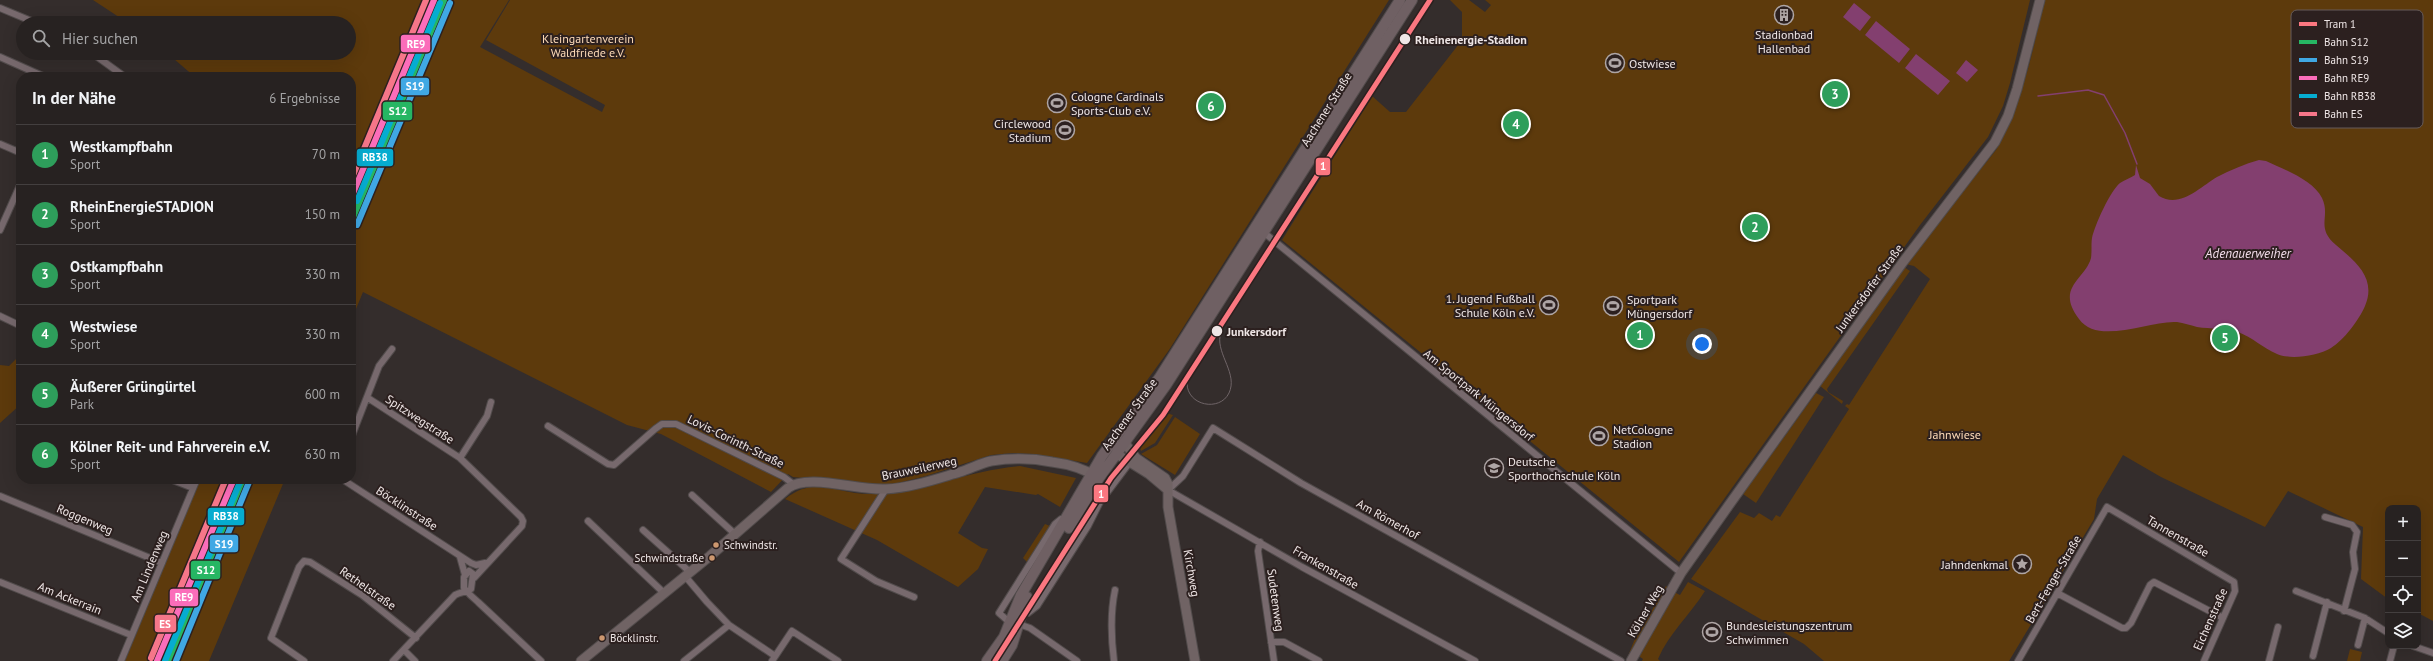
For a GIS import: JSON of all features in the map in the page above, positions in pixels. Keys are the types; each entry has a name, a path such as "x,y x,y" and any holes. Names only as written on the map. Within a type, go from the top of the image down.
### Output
{"main road":[{"name":"Aachener Straße","path":"987,661 1021,614 1028,596 1095,476 1102,456 1120,439 1161,394 1400,0"},
{"name":"Aachener Straße","path":"1260,231 1412,0"},
{"name":"Aachener Straße","path":"1002,661 1012,645 1021,595 1063,520 1095,476 1117,453 1120,439"}],"street":[{"name":"Junkersdorfer Straße","path":"1681,573 1894,273 1995,142 2008,116 2017,90 2040,0"},
{"path":"0,8 19,16"},
{"path":"0,57 34,72"},
{"path":"102,60 118,72"},
{"path":"0,144 16,151"},
{"path":"0,229 16,194"},
{"name":"Am Sportpark Müngersdorf","path":"1260,231 1323,280 1681,573"},
{"path":"0,316 16,324"},
{"path":"356,426 379,366 392,349"},
{"name":"Spitzwegstraße","path":"368,398 460,458 523,521 522,526 486,563"},
{"name":"Spitzwegstraße","path":"460,458 487,416 491,402"},
{"name":"Lovis-Corinth-Straße","path":"548,426 608,464 614,465 658,426 662,424 676,424 784,477 793,484"},
{"name":"Am Römerhof","path":"1168,490 1183,476 1213,428 1301,483 1621,661"},
{"name":"Kirchweg","path":"1120,439 1133,460"},
{"path":"1102,456 1117,453"},
{"name":"Kirchweg","path":"1117,453 1162,474 1167,481 1168,507 1196,661"},
{"name":"Brauweilerweg","path":"793,484 812,482 859,488 886,489 927,481 990,461 1012,459 1034,459 1061,463 1078,467 1095,476"},
{"path":"1021,614 1028,614 1037,606 1088,526 1100,502 1133,460"},
{"path":"183,484 193,488"},
{"name":"Am Lindenweg","path":"121,661 195,484"},
{"name":"Böcklinstraße","path":"350,484 468,562"},
{"path":"581,661 688,574 793,484"},
{"path":"886,489 841,560 876,581 914,597"},
{"name":"Frankenstraße","path":"1168,490 1475,661"},
{"path":"692,494 735,534"},
{"name":"Roggenweg","path":"0,496 162,563"},
{"name":"Tannenstraße","path":"2107,507 2234,582 2236,585"},
{"name":"Bert-Fenger-Straße","path":"2018,661 2107,507"},
{"path":"2326,516 2352,525 2357,532 2353,552 2355,569 2344,611"},
{"path":"588,521 664,593"},
{"path":"643,530 688,574 707,602 729,625 773,658 792,631 838,661"},
{"name":"Sudetenweg","path":"1260,542 1258,551 1274,661"},
{"path":"459,556 465,575"},
{"name":"Rethelstraße","path":"304,661 271,638 299,567 304,561 310,562 362,596 416,638"},
{"path":"468,562 476,565 486,563"},
{"path":"468,562 474,579 478,602"},
{"path":"456,595 471,589 474,579 486,563"},
{"path":"393,661 456,595 465,575 469,571 474,579"},
{"name":"Kölner Weg","path":"1631,661 1681,573"},
{"name":"Am Ackerrain","path":"0,582 131,635"},
{"path":"463,582 466,590 541,661"},
{"path":"2057,593 2122,628 2126,628 2132,623 2150,585 2154,582 2223,618"},
{"name":"Eichenstraße","path":"2204,661 2236,585"},
{"path":"1114,661 1111,636 1111,606 1115,590"},
{"path":"2296,591 2365,618 2385,631"},
{"path":"2313,656 2327,602"},
{"path":"2358,645 2365,618"},
{"path":"1015,623 1030,628 1077,661"},
{"path":"684,661 729,625"},
{"path":"2269,661 2278,627"},
{"path":"1271,642 1284,642 1319,661"},
{"path":"2390,661 2393,649"},
{"path":"2421,649 2433,653"},
{"path":"404,650 415,661"},
{"path":"1063,661 1067,655"}],"green space":[{"path":"93,0 426,0 356,165 356,72 189,72 175,60 356,60 356,16 117,16"},
{"name":"Kleingartenverein Waldfriede e.V.","path":"446,0 509,0 480,47 602,112 605,105 486,40 510,0 1389,0 1169,350 1087,463 1034,454 1013,453 991,455 926,476 886,486 793,477 788,474 771,492 661,434 627,425 363,292 356,309 356,219"},
{"name":"Sportpark Müngersdorf","path":"1450,0 1469,0 1485,12 1491,5 1485,0 2030,0 2003,106 1988,137 1920,225 1679,562 1282,240 1372,96 1390,112 1406,112 1462,40 1462,12"},
{"name":"Jahnwiese","path":"2044,0 2433,0 2433,621 2421,615 2421,505 2385,505 2385,597 2361,579 2363,527 2288,491 2265,527 2161,477 2123,455 2097,499 2094,519 2009,661 1824,661 1804,644 1691,579 1740,512 1754,518 1759,513 1772,521 1776,515 1780,517 1849,409 1845,406 1847,404 1849,405 1930,279 1914,266 1905,264 1996,150 2020,96 2031,58"},
{"path":"1904,267 1910,271 1827,389 1828,392 1843,401 1842,404 1819,385"},
{"path":"16,359 16,409 0,423 0,365 9,366"},
{"path":"1816,393 1824,397 1756,503 1743,494"},
{"path":"1166,413 1173,415 1155,443 1141,451 1140,448"},
{"path":"1175,417 1200,434 1175,475 1141,454 1157,445"},
{"path":"1020,466 1076,478 1060,507 1038,494 1036,495 985,487 958,533 982,548 988,549 978,569 958,587 877,540 785,499 796,492 807,488 817,487 872,494 910,489 1001,468"},
{"path":"198,484 224,484 149,661 125,661"},
{"path":"246,484 283,484 209,661 172,661"},
{"path":"1045,524 1050,526 1027,562 1023,558"},
{"path":"1688,582 1705,591 1668,641 1658,659 1660,661 1642,661 1643,659 1637,655 1674,592 1680,595"},
{"path":"1666,586 1669,588 1626,661 1634,641"},
{"path":"2350,649 2362,652 2360,661 2347,661"}],"water":[{"path":"1854,3 1871,17 1860,31 1843,17"},
{"path":"1876,21 1910,49 1899,63 1865,35"},
{"path":"1916,54 1950,81 1938,95 1905,68"},
{"path":"1966,60 1978,70 1967,82 1956,73"},
{"name":"Adenauerweiher","path":"2259,160 2266,161 2289,171 2305,180 2318,192 2324,205 2324,222 2326,233 2336,245 2357,264 2366,279 2368,296 2365,306 2351,329 2341,340 2331,348 2319,353 2289,357 2277,354 2238,332 2223,329 2197,327 2177,322 2166,322 2125,330 2099,331 2088,327 2079,319 2072,308 2070,299 2071,291 2088,266 2091,258 2094,232 2108,200 2120,183 2135,175 2136,165 2140,178 2150,184 2159,196 2175,200 2190,195 2227,172"}],"waterway":[{"path":"2038,96 2088,90 2104,95 2125,133 2137,164"}],"tram line":[{"name":"1","path":"995,661 1111,478 1163,415 1430,0"},
{"path":"1425,9 1432,0"},
{"path":"1192,369 1187,383 1188,391 1192,397 1205,404 1219,403 1225,399 1229,393 1231,379 1221,350 1220,336 1230,311 1255,268"}],"rail line":[{"name":"ES","path":"356,168 426,0"},
{"name":"RE9","path":"356,186 434,0"},
{"name":"S12","path":"356,210 444,0"},
{"name":"RB38","path":"357,201 440,3"},
{"name":"S19","path":"357,225 450,3"},
{"name":"ES","path":"151,658 224,484"},
{"name":"RE9","path":"157,661 232,484"},
{"name":"RB38","path":"165,661 239,484"},
{"name":"S12","path":"168,661 241,484"},
{"name":"S19","path":"176,661 248,484"}],"place":[{"name":"Stadionbad Hallenbad","path":"1784,15"},
{"name":"Rheinenergie-Stadion","path":"1405,39"},
{"name":"Ostwiese","path":"1615,63"},
{"name":"Ostkampfbahn","path":"1835,94"},
{"name":"Cologne Cardinals Sports-Club e.V.","path":"1057,103"},
{"name":"Kölner Reit- und Fahrverein e.V.","path":"1211,106"},
{"name":"Westwiese","path":"1516,124"},
{"name":"Circlewood Stadium","path":"1065,130"},
{"name":"RheinEnergieSTADION","path":"1755,227"},
{"name":"1. Jugend Fußball Schule Köln e.V.","path":"1549,305"},
{"name":"Sportpark Müngersdorf","path":"1613,306"},
{"name":"Junkersdorf","path":"1217,331"},
{"name":"Westkampfbahn","path":"1640,335"},
{"name":"Äußerer Grüngürtel","path":"2225,338"},
{"name":"NetCologne Stadion","path":"1599,436"},
{"name":"Deutsche Sporthochschule Köln","path":"1494,468"},
{"name":"Schwindstr.","path":"716,545"},
{"name":"Schwindstraße","path":"712,558"},
{"name":"Jahndenkmal","path":"2022,564"},
{"name":"Bundesleistungszentrum Schwimmen","path":"1712,632"},
{"name":"Böcklinstr.","path":"602,638"}]}
